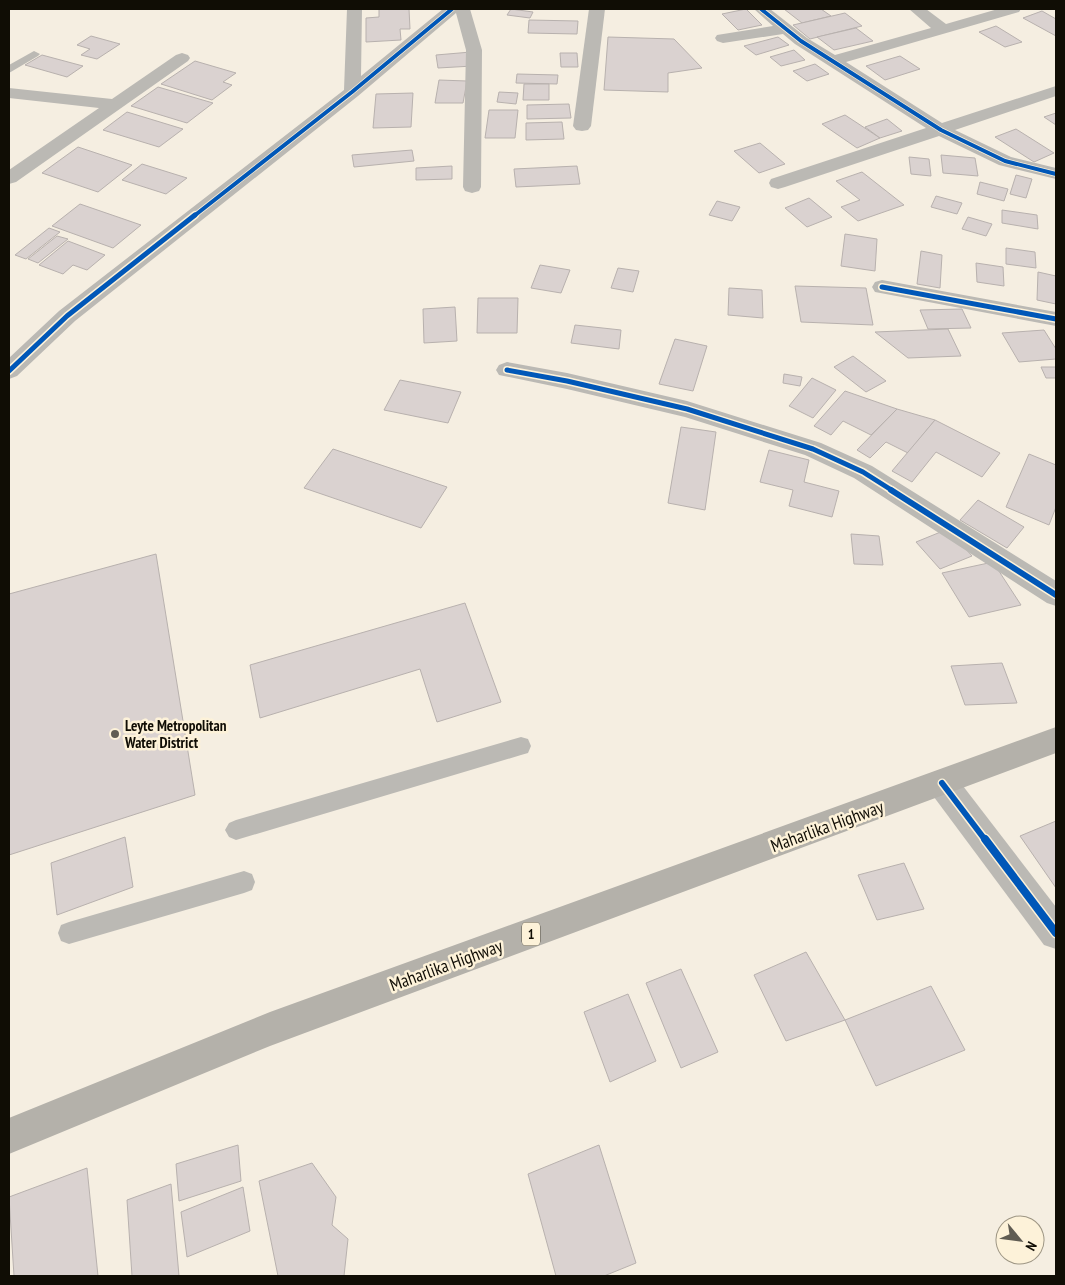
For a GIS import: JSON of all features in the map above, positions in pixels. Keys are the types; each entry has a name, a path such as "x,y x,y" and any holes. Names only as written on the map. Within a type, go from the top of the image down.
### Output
{"main road":[{"name":"Maharlika Highway","path":"9,1136 280,1026 1056,740"}],"street":[{"path":"352,92 354,9"},
{"path":"9,371 68,316 352,92 452,9"},
{"path":"463,9 474,50 472,187"},
{"path":"582,126 593,32 598,9"},
{"path":"761,9 832,61 941,130 1004,161 1056,174"},
{"path":"916,9 942,29"},
{"path":"832,61 1014,9"},
{"path":"723,38 786,28"},
{"path":"9,178 182,58"},
{"path":"778,183 1056,91"},
{"path":"9,93 115,104"},
{"path":"882,287 1056,319"},
{"path":"507,370 567,381 687,409 813,448 863,472 1056,595"},
{"path":"942,783 1056,933"}],"lane":[{"path":"9,70 34,54"},
{"path":"236,830 521,746"},
{"path":"69,933 244,882"}],"building":[{"path":"379,9 409,9 410,29 400,29 401,40 366,42 366,18 379,17"},
{"path":"511,9 533,12 530,18 507,15"},
{"path":"746,9 762,25 738,30 722,14"},
{"path":"784,9 821,9 831,16 802,23"},
{"path":"1042,11 1056,19 1056,36 1023,18"},
{"path":"845,13 862,26 810,39 793,25"},
{"path":"529,20 578,21 577,34 528,33"},
{"path":"996,26 1022,42 1005,47 979,32"},
{"path":"856,28 873,41 834,50 817,37"},
{"path":"91,36 120,44 97,59 81,55 90,49 77,45"},
{"path":"608,37 674,39 702,68 668,73 668,92 604,90"},
{"path":"778,37 789,45 756,55 744,46"},
{"path":"794,50 805,60 781,66 770,57"},
{"path":"471,52 473,66 438,68 436,55"},
{"path":"560,53 577,53 578,67 561,67"},
{"path":"42,55 83,66 67,77 25,65"},
{"path":"900,56 920,69 885,80 866,66"},
{"path":"195,61 236,73 223,82 232,85 212,100 161,84"},
{"path":"815,64 829,74 807,81 793,71"},
{"path":"517,74 558,75 557,84 516,83"},
{"path":"439,80 467,81 463,103 435,103"},
{"path":"524,84 549,84 549,100 523,100"},
{"path":"158,87 213,103 187,123 131,106"},
{"path":"499,92 518,93 516,104 497,102"},
{"path":"413,93 411,127 373,128 376,94"},
{"path":"569,104 571,118 527,119 527,105"},
{"path":"489,110 518,110 515,138 485,138"},
{"path":"127,112 183,129 159,147 103,130"},
{"path":"1056,113 1056,125 1044,117"},
{"path":"845,115 880,138 857,148 822,124"},
{"path":"887,119 902,131 880,138 865,127"},
{"path":"562,122 564,139 526,140 526,123"},
{"path":"1016,129 1054,153 1034,162 995,137"},
{"path":"760,143 785,164 759,173 734,151"},
{"path":"78,147 132,165 98,192 42,173"},
{"path":"412,150 414,161 354,167 352,155"},
{"path":"941,155 975,158 978,176 943,173"},
{"path":"909,157 929,159 931,176 911,174"},
{"path":"142,164 187,178 166,194 122,180"},
{"path":"452,166 452,179 416,180 416,168"},
{"path":"577,166 580,184 516,187 514,169"},
{"path":"862,172 904,205 858,221 841,207 860,200 836,181"},
{"path":"1016,175 1032,179 1026,198 1010,194"},
{"path":"980,182 1008,189 1004,201 977,194"},
{"path":"936,196 962,203 957,214 931,207"},
{"path":"809,198 832,217 807,227 785,208"},
{"path":"717,201 740,207 732,221 709,215"},
{"path":"80,204 141,225 113,248 52,226"},
{"path":"1002,210 1037,215 1038,229 1002,223"},
{"path":"968,217 992,224 986,236 962,229"},
{"path":"49,228 60,232 26,259 15,255"},
{"path":"845,234 877,239 875,271 841,266"},
{"path":"57,236 68,239 38,263 28,259"},
{"path":"68,241 105,255 87,270 73,265 63,274 39,265"},
{"path":"1006,248 1035,252 1036,268 1006,264"},
{"path":"921,251 942,255 940,288 917,284"},
{"path":"976,263 1003,267 1004,286 977,282"},
{"path":"540,265 570,270 561,293 531,288"},
{"path":"618,268 639,271 633,292 611,288"},
{"path":"1038,272 1056,276 1056,304 1037,300"},
{"path":"795,286 866,288 873,325 801,322"},
{"path":"729,288 762,290 763,318 728,315"},
{"path":"478,298 518,298 517,333 477,333"},
{"path":"455,307 457,341 424,343 423,309"},
{"path":"962,309 971,328 928,329 920,310"},
{"path":"575,325 621,330 619,349 571,343"},
{"path":"948,329 961,356 908,358 875,332"},
{"path":"1044,330 1056,349 1056,359 1019,362 1002,333"},
{"path":"675,339 707,346 693,391 659,384"},
{"path":"853,356 886,381 866,392 834,367"},
{"path":"1041,367 1056,367 1056,378 1046,378"},
{"path":"784,374 802,377 800,386 783,383"},
{"path":"812,378 836,390 813,418 789,406"},
{"path":"400,380 461,392 448,423 384,410"},
{"path":"845,391 897,409 871,435 843,421 831,435 814,426"},
{"path":"897,409 935,420 908,453 886,442 870,458 857,450"},
{"path":"935,420 1000,453 982,477 936,452 912,482 892,471"},
{"path":"681,427 716,432 705,510 668,503"},
{"path":"333,449 447,487 421,528 304,488"},
{"path":"769,450 809,460 804,482 839,491 832,517 789,506 793,490 760,482"},
{"path":"1029,454 1056,465 1056,507 1049,525 1006,507"},
{"path":"978,500 1024,527 1007,548 960,520"},
{"path":"948,529 972,556 940,569 916,542"},
{"path":"851,534 879,536 883,565 854,564"},
{"path":"156,554 195,795 9,855 9,594"},
{"path":"993,562 1021,605 969,617 942,573"},
{"name":"Leyte Metropolitan Water District","path":"465,603 501,702 437,722 420,669 260,718 250,665"},
{"path":"1002,663 1017,703 965,705 951,666"},
{"path":"1056,821 1056,888 1020,836"},
{"path":"125,837 133,887 57,915 51,863"},
{"path":"904,863 924,909 877,920 858,875"},
{"path":"806,952 845,1020 786,1041 754,975"},
{"path":"681,969 718,1052 681,1068 646,983"},
{"path":"931,986 965,1050 876,1086 845,1020"},
{"path":"628,994 656,1061 610,1082 584,1012"},
{"path":"238,1145 241,1181 179,1201 176,1164"},
{"path":"599,1145 636,1263 604,1276 556,1276 528,1174"},
{"path":"312,1163 336,1197 332,1225 348,1239 344,1276 278,1276 259,1181"},
{"path":"87,1168 98,1276 14,1276 9,1197"},
{"path":"171,1184 179,1276 132,1276 127,1200"},
{"path":"243,1187 250,1231 187,1257 181,1212"}],"cycle path":[{"path":"9,371 67,316 352,92 452,9"},
{"path":"761,9 801,41 941,130 1005,161 1056,174"},
{"path":"882,287 1056,319"},
{"path":"507,370 567,381 687,409 813,449 863,472 1056,595"},
{"path":"942,783 1056,933"}],"place":[{"name":"Leyte Metropolitan Water District","path":"115,734"}]}
